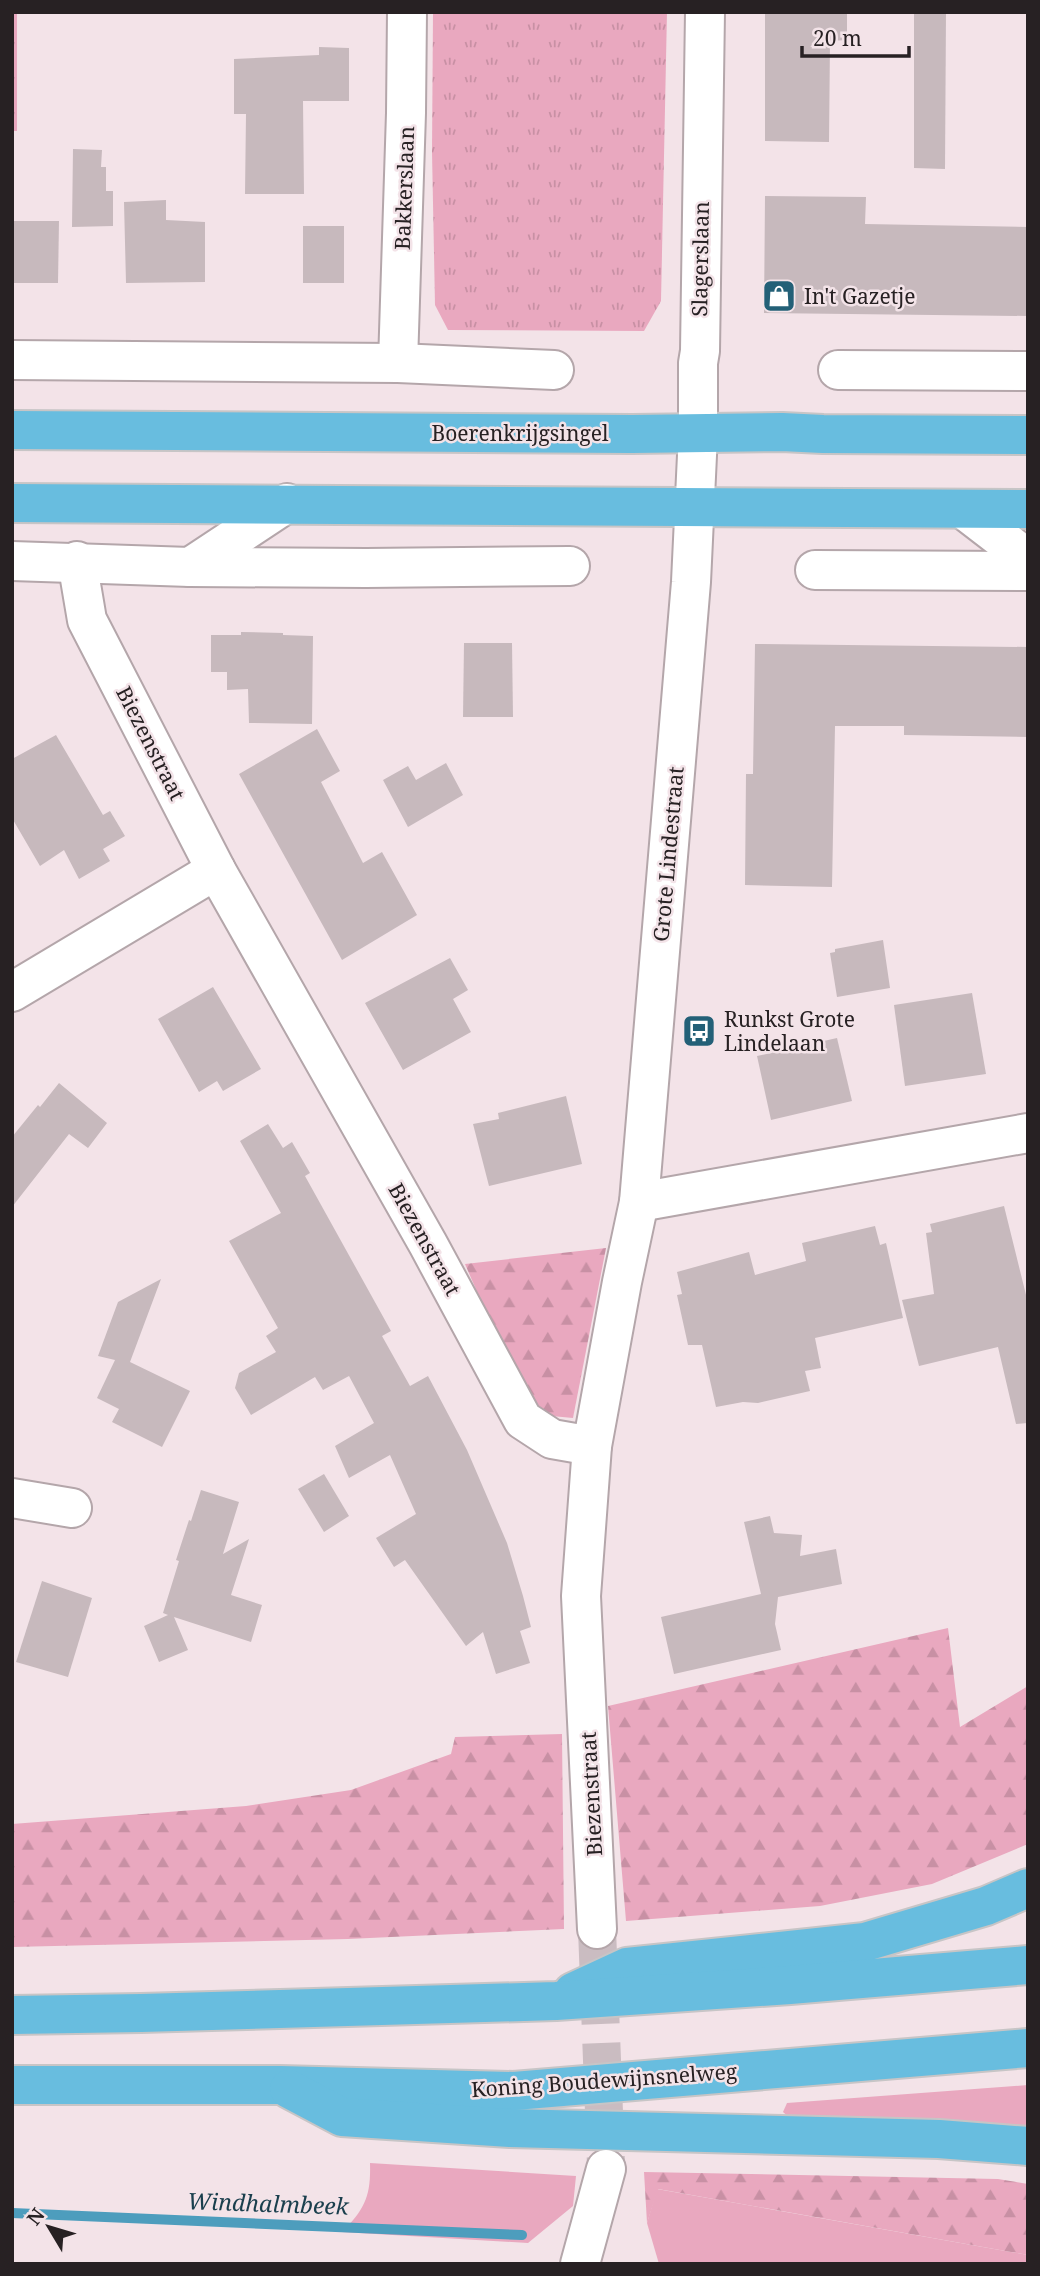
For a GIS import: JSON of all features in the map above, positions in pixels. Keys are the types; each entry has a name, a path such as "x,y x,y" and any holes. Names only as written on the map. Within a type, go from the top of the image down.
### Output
{"highway":[{"name":"Boerenkrijgsingel","path":"12,430 1028,435"},
{"path":"12,502 1028,509"},
{"path":"556,2000 627,1967 866,1942 986,1906 1028,1888"},
{"path":"12,2015 556,2000 790,1985 1028,1965"},
{"name":"Koning Boudewijnsnelweg","path":"12,2085 281,2085 514,2091 1028,2048"},
{"path":"281,2085 342,2117 510,2128 939,2138 1028,2146"}],"street":[{"name":"Bakkerslaan","path":"398,363 407,12"},
{"name":"Slagerslaan","path":"695,506 705,12"},
{"path":"12,360 398,363 554,370"},
{"path":"838,370 1028,371"},
{"path":"190,567 287,503"},
{"name":"Grote Lindestraat","path":"592,1446 639,1202 690,598 695,506"},
{"path":"964,509 1028,559"},
{"path":"12,561 77,561 190,567 570,566"},
{"name":"Biezenstraat","path":"77,561 87,620 216,870 428,1244 523,1420 552,1439 592,1446 580,1596 597,1929"},
{"path":"815,570 1028,571"},
{"path":"12,992 216,870"},
{"path":"639,1202 1028,1133"},
{"path":"12,1498 72,1507"},
{"path":"580,2264 606,2169"}],"green space":[{"path":"12,12 17,12 17,131 12,131"},
{"path":"433,12 667,12 661,301 644,331 448,330 435,305"},
{"path":"606,1248 573,1418 530,1414 465,1264"},
{"path":"948,1628 960,1727 1028,1686 1028,1844 932,1884 820,1906 626,1921 608,1706"},
{"path":"562,1734 564,1929 348,1939 12,1947 12,1824 246,1806 351,1790 451,1754 455,1737"},
{"path":"1028,2085 1028,2129 792,2120 783,2112 787,2103"},
{"path":"370,2163 576,2176 573,2206 528,2243 342,2232 365,2201"},
{"path":"644,2172 998,2179 1028,2184 1028,2255 658,2189 647,2223"},
{"path":"657,2189 1028,2255 1028,2264 659,2264 647,2223"}],"building":[{"path":"765,12 847,12 847,40 830,41 829,142 765,141"},
{"path":"914,12 946,12 945,169 914,168"},
{"path":"319,47 349,48 349,101 303,101 304,194 245,194 246,114 234,114 234,59 319,55"},
{"path":"73,149 102,150 101,167 106,167 106,191 113,191 113,226 72,227"},
{"path":"765,196 866,197 865,224 1028,227 1028,316 764,313"},
{"path":"166,200 166,220 205,222 205,282 126,283 124,202"},
{"path":"12,221 59,221 58,283 12,283"},
{"path":"303,226 344,226 344,283 303,283"},
{"path":"241,632 313,636 312,724 249,723 248,689 227,690 227,672 211,672 211,635 241,635"},
{"path":"464,643 512,643 513,717 463,717"},
{"path":"755,644 1028,647 1028,737 904,735 904,726 835,726 832,887 745,885 746,774 753,774"},
{"path":"317,729 340,771 321,782 363,863 382,852 417,915 342,960 239,774"},
{"path":"56,735 103,815 110,811 125,836 103,849 110,861 79,879 64,850 40,866 12,818 12,759"},
{"path":"446,763 463,795 408,827 383,780 408,766 416,780"},
{"path":"883,940 890,988 837,997 830,953 835,952 835,949"},
{"path":"450,958 468,990 453,999 471,1032 403,1070 365,1003"},
{"path":"213,987 261,1069 223,1091 217,1081 199,1092 158,1019"},
{"path":"972,993 986,1074 905,1086 894,1005"},
{"path":"837,1038 852,1101 771,1120 757,1056"},
{"path":"59,1083 107,1123 88,1148 69,1134 12,1207 12,1137"},
{"path":"566,1096 582,1164 489,1186 473,1124 499,1119 498,1113"},
{"path":"268,1124 283,1148 292,1142 310,1173 305,1176 391,1331 382,1336 410,1386 428,1376 467,1450 507,1543 523,1596 531,1627 520,1631 530,1663 496,1674 483,1632 466,1646 405,1560 394,1567 376,1538 416,1514 390,1455 349,1478 335,1446 374,1423 349,1376 323,1390 315,1377 251,1415 235,1388 239,1373 276,1352 266,1336 278,1328 229,1241 281,1213 240,1141"},
{"path":"1004,1206 1028,1303 1028,1423 1016,1424 998,1347 919,1366 902,1300 934,1294 926,1233 932,1232 930,1224"},
{"path":"875,1226 880,1245 886,1243 903,1318 815,1338 821,1368 805,1371 810,1391 758,1403 743,1402 716,1407 702,1345 688,1345 677,1295 682,1294 677,1272 749,1252 755,1275 806,1261 802,1243"},
{"path":"161,1279 130,1362 190,1391 162,1447 112,1422 119,1409 97,1398 115,1360 98,1356 118,1302"},
{"path":"324,1474 349,1516 324,1532 298,1489"},
{"path":"201,1490 239,1502 223,1554 249,1539 231,1595 262,1605 251,1642 174,1617 188,1650 159,1662 144,1626 168,1615 163,1613 179,1561 176,1560"},
{"path":"770,1516 774,1533 802,1535 800,1556 836,1549 842,1584 778,1597 775,1624 781,1650 674,1674 661,1617 761,1594 744,1522"},
{"path":"42,1581 92,1598 68,1677 16,1662"}],"waterway":[{"name":"Windhalmbeek","path":"12,2213 522,2235"}],"tunnel":[{"path":"597,1929 606,2165"}],"place":[{"name":"In't Gazetje","path":"779,296"},
{"name":"Runkst Grote Lindelaan","path":"699,1031"}]}
